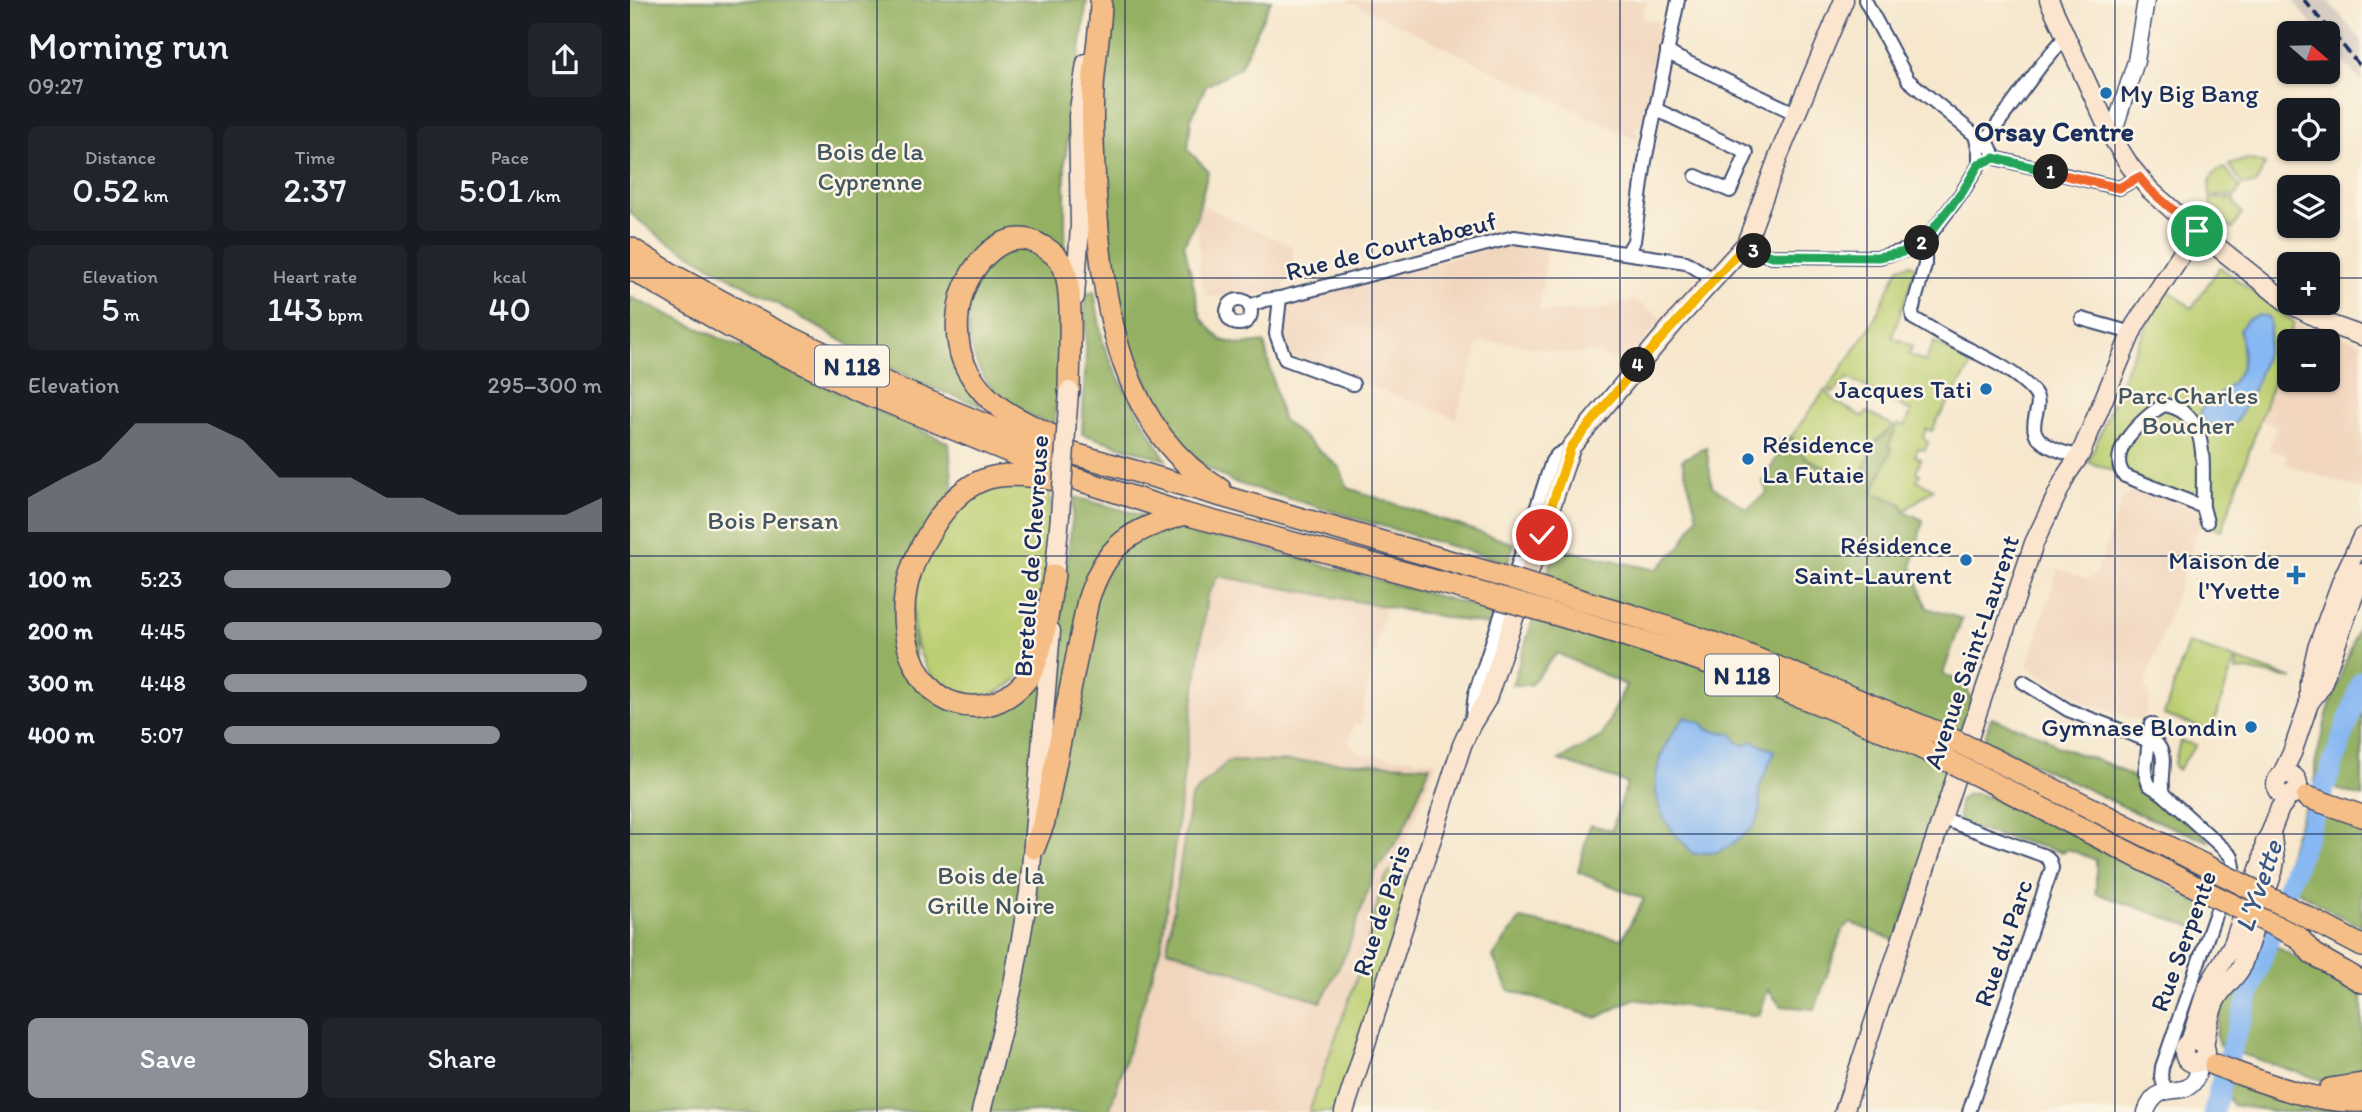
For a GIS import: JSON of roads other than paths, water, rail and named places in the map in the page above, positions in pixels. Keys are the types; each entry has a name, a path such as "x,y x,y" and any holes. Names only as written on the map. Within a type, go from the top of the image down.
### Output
{"highway":[{"path":"1101,0 1093,90 1094,168 1100,264 1110,316 1134,387 1169,447 1207,481 1240,501"},
{"path":"1069,391 1069,307 1063,267 1052,252 1036,242 1023,238 1004,242 986,253 972,273 962,295 957,326 959,349 970,373 986,396 1016,418 1086,456"},
{"name":"N 118","path":"630,248 673,275 769,327 901,390 1015,437 1498,575 1550,602 1652,642 1935,742 1991,758 2362,946"},
{"name":"N 118","path":"630,268 728,326 841,382 1076,479 1185,514 1491,596 1550,602"},
{"path":"1054,575 1036,662 1028,678 1014,692 989,706 974,707 947,702 934,694 916,671 905,632 904,613 912,569 921,544 940,515 966,488 990,477 1008,473 1059,481 1076,479"},
{"path":"1034,848 1044,822 1088,600 1097,573 1112,552 1132,534 1152,524 1163,523 1185,514"},
{"name":"N 118","path":"1935,742 1985,779 2362,968"},
{"path":"2296,790 2362,805"},
{"path":"2332,800 2362,816"},
{"path":"2337,933 2351,932 2362,935"},
{"path":"2298,937 2313,954 2362,982"},
{"path":"2204,1055 2312,1096 2362,1101"},
{"path":"2237,1067 2327,1089 2362,1084"}],"main road":[{"name":"Bretelle de Chevreuse","path":"981,1112 1012,990 1034,848 1048,688 1080,227 1078,116 1095,0"},
{"path":"2049,0 2112,137 2150,190 2288,303 2331,325 2362,336"},
{"path":"1746,244 1842,4"},
{"name":"Avenue Saint-Laurent","path":"1844,1112 1941,818 2006,634 2034,543 2067,474 2080,455 2132,333 2197,231"},
{"name":"Rue de Paris","path":"1344,1112 1424,859 1471,725 1487,699 1571,447 1675,322 1746,244"},
{"path":"2204,1055 2207,988 2212,975 2233,944 2262,861 2265,842 2296,790 2292,753 2359,564 2362,537"}],"street":[{"path":"1627,253 1634,241 1645,161 1678,0"},
{"path":"2112,137 2136,61 2146,0"},
{"path":"1842,4 1866,1 1908,80 1980,137 1995,158"},
{"path":"1746,244 1758,253 1772,256 1878,257 1915,248 1925,240 1963,191 1979,158 1980,137 2066,36"},
{"path":"1667,51 1797,114"},
{"path":"1655,109 1747,153 1730,191 1696,176"},
{"path":"1979,158 1995,158 2119,188 2139,177"},
{"path":"1958,189 1979,158"},
{"name":"Rue de Courtabœuf","path":"1250,306 1514,237 1686,262 1709,276"},
{"path":"1925,240 1925,265 1912,311 1913,318 1955,342 1981,353 2020,379 2036,393 2036,437 2045,445 2068,455 2080,455"},
{"path":"1280,298 1276,334 1285,359 1353,384"},
{"path":"2082,319 2132,333"},
{"path":"2203,507 2125,476 2118,465 2119,457 2136,425 2164,405 2188,414 2204,448 2203,507 2207,522"},
{"path":"2023,682 2068,710 2148,740"},
{"name":"Rue Serpente","path":"2151,724 2146,779 2149,785 2163,794 2226,851 2232,857 2234,867 2162,1067 2161,1077 2166,1090"},
{"name":"Rue du Parc","path":"1941,818 2045,856 2052,868 1969,1112"},
{"path":"2146,1112 2151,1100 2166,1090 2185,1090 2190,1086 2204,1055"}],"water":[{"path":"2258,315 2268,317 2269,341 2251,395 2243,411 2227,430 2213,429 2204,423 2200,414 2202,408 2232,383 2241,369 2243,358 2240,329 2248,319"},
{"path":"1685,717 1702,723 1708,730 1732,734 1736,741 1744,746 1752,741 1775,751 1759,788 1758,819 1751,829 1717,852 1694,854 1668,825 1659,806 1656,793 1658,766 1669,740"}],"waterway":[{"name":"L'Yvette","path":"2214,1112 2227,1063 2266,946 2362,681"}],"railway":[{"path":"2304,0 2362,68"}],"place":[{"name":"My Big Bang","path":"2106,93"},
{"name":"Jacques Tati","path":"1986,389"},
{"name":"Résidence La Futaie","path":"1748,459"},
{"name":"Résidence Saint-Laurent","path":"1966,560"},
{"name":"Maison de l'Yvette","path":"2296,575"},
{"name":"Gymnase Blondin","path":"2251,727"}],"district":[{"name":"Orsay Centre","path":"2054,131"}],"park label":[{"name":"Bois de la Cyprenne","path":"870,166"},
{"name":"Parc Charles Boucher","path":"2188,410"},
{"name":"Bois Persan","path":"773,520"},
{"name":"Bois de la Grille Noire","path":"991,890"}]}
